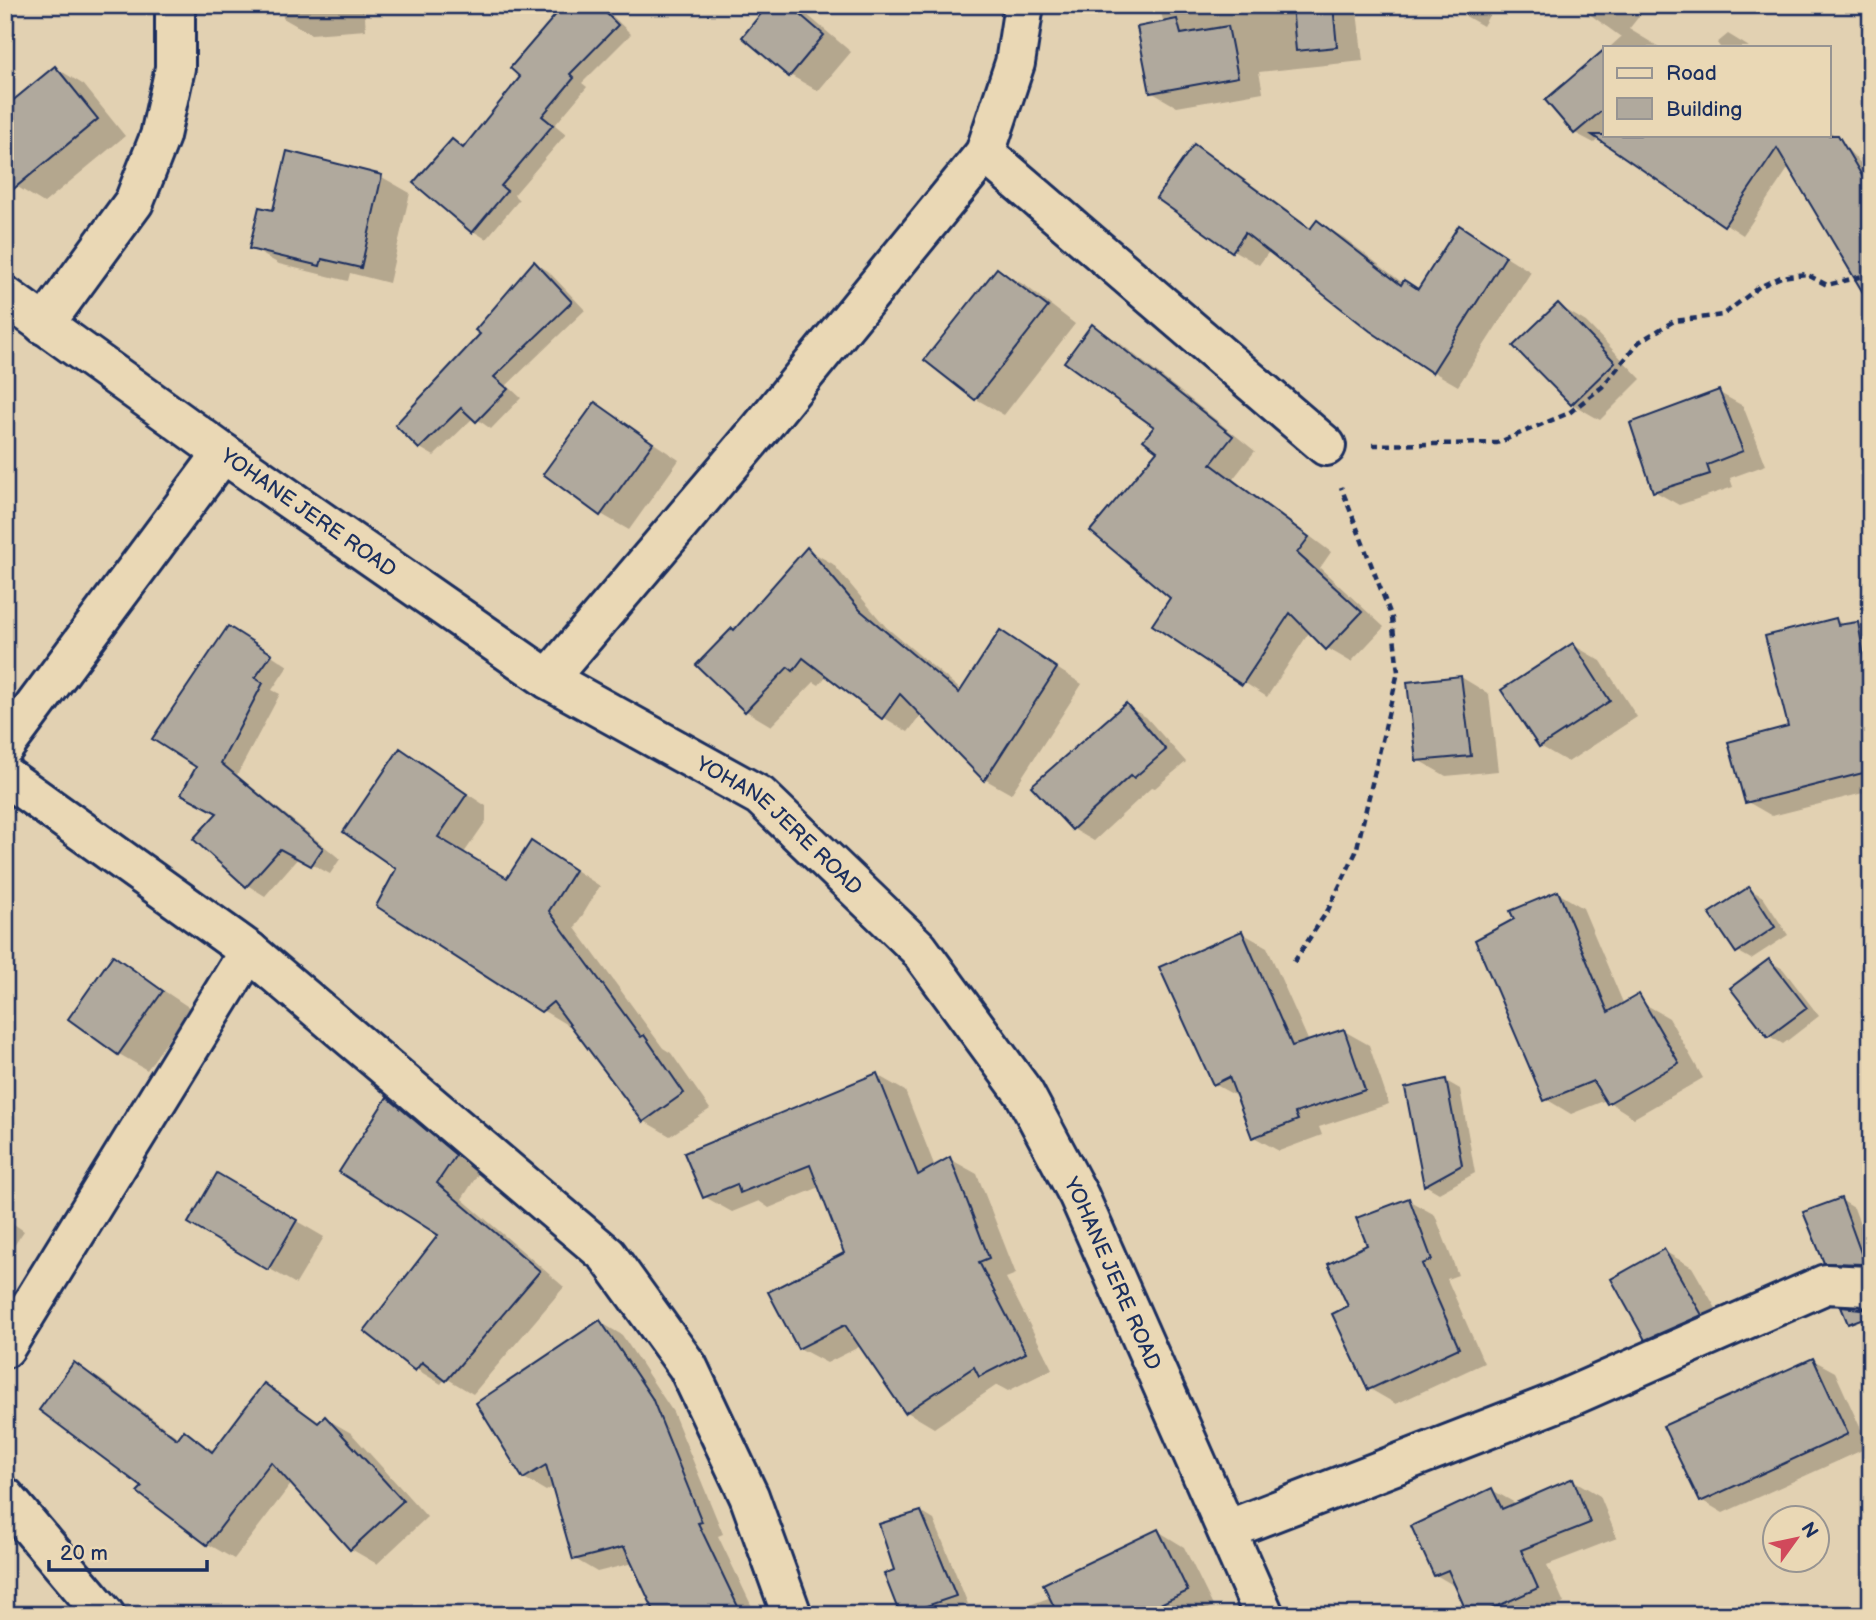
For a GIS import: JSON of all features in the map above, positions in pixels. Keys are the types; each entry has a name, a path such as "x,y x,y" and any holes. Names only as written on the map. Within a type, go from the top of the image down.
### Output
{"street":[{"path":"44,325 134,202 160,136 175,68 175,5"},
{"path":"548,679 761,428 985,153 1015,63 1024,5"},
{"path":"985,153 1326,446"},
{"name":"YOHANE JERE ROAD","path":"5,296 223,453 548,679 760,796 918,948 1024,1094 1079,1196 1264,1615"},
{"path":"5,746 223,453"},
{"path":"5,776 250,951 607,1255 688,1367 749,1496 792,1615"},
{"path":"5,1348 250,951"},
{"path":"1227,1530 1560,1401 1826,1284 1868,1286 1871,1289"},
{"path":"5,1497 105,1615"}],"path":[{"path":"1294,962 1328,910 1356,852 1398,672 1392,618 1326,446 1497,443 1569,414 1602,387 1639,342 1674,321 1723,315 1759,287 1781,277 1806,274 1827,285 1871,274"}],"building":[{"path":"564,5 598,5 618,25 570,74 574,78 542,116 553,125 501,186 507,191 472,233 413,183 452,139 463,148 520,77 510,68"},
{"path":"768,5 789,5 824,35 789,77 742,37"},
{"path":"1292,5 1333,5 1337,47 1296,51"},
{"path":"1177,19 1181,34 1228,26 1238,77 1150,93 1137,27"},
{"path":"1603,51 1603,110 1574,134 1545,100"},
{"path":"55,66 98,119 5,196 5,107"},
{"path":"1592,135 1838,135 1871,191 1871,306 1777,148 1724,226"},
{"path":"1194,144 1310,229 1317,220 1401,285 1404,280 1418,289 1459,225 1506,256 1432,373 1370,331 1245,233 1232,252 1156,198"},
{"path":"287,151 382,175 361,268 322,259 320,266 249,249 259,207 273,210"},
{"path":"534,261 572,302 494,377 508,389 476,422 461,408 419,449 395,425 480,334 475,330"},
{"path":"997,268 1048,307 975,400 924,360"},
{"path":"1558,303 1615,362 1571,405 1513,346"},
{"path":"1092,324 1233,436 1211,464 1309,537 1297,553 1362,612 1326,650 1290,613 1242,685 1152,625 1170,598 1090,531 1157,451 1143,440 1154,427 1064,362"},
{"path":"1719,390 1743,451 1707,465 1710,474 1653,492 1630,423"},
{"path":"595,402 653,443 600,516 543,474"},
{"path":"807,547 860,610 959,693 1000,630 1057,668 984,781 900,694 882,719 803,658 793,671 788,667 745,712 696,665 732,628 734,630"},
{"path":"1836,618 1838,625 1858,622 1866,669 1871,668 1871,771 1745,803 1728,742 1788,726 1765,636"},
{"path":"228,626 272,654 255,678 263,683 221,763 323,848 311,866 280,849 246,887 193,839 217,813 181,794 196,767 152,739"},
{"path":"1573,643 1610,701 1539,747 1501,690"},
{"path":"1461,676 1471,756 1416,761 1407,682"},
{"path":"1126,703 1166,750 1134,778 1131,775 1072,830 1031,786"},
{"path":"400,748 467,794 438,837 507,878 531,841 575,870 549,911 641,1037 644,1035 684,1093 643,1122 553,1002 541,1012 376,906 396,869 343,832"},
{"path":"1749,887 1775,927 1736,953 1709,913"},
{"path":"1558,891 1608,1012 1639,994 1679,1063 1607,1104 1593,1081 1544,1101 1475,940 1514,919 1510,911"},
{"path":"1242,931 1292,1046 1344,1029 1365,1090 1295,1113 1298,1120 1252,1138 1229,1077 1213,1085 1159,967"},
{"path":"113,955 163,991 118,1055 68,1019"},
{"path":"1769,959 1807,1008 1768,1037 1730,988"},
{"path":"877,1073 918,1175 950,1157 989,1258 979,1262 1026,1353 979,1377 974,1367 905,1413 845,1325 798,1349 768,1292 844,1253 810,1165 740,1193 737,1184 703,1198 684,1153"},
{"path":"1446,1079 1462,1165 1424,1186 1405,1088"},
{"path":"387,1097 456,1155 437,1183 540,1271 446,1381 422,1362 415,1371 364,1331 438,1235 339,1172"},
{"path":"217,1173 297,1220 268,1270 188,1223"},
{"path":"1409,1198 1432,1260 1422,1264 1459,1348 1368,1390 1332,1314 1348,1306 1328,1264 1367,1245 1356,1218"},
{"path":"1841,1198 1865,1264 1824,1263 1803,1212"},
{"path":"1664,1249 1702,1315 1645,1340 1611,1279"},
{"path":"1841,1307 1871,1310 1871,1315 1848,1324"},
{"path":"600,1320 652,1398 702,1522 698,1523 742,1615 656,1615 624,1547 573,1560 546,1465 523,1479 476,1403"},
{"path":"1813,1358 1848,1434 1700,1502 1663,1426"},
{"path":"74,1362 177,1439 184,1430 212,1452 264,1383 318,1423 325,1416 403,1501 350,1550 271,1462 207,1545 137,1492 142,1487 39,1410"},
{"path":"1573,1478 1590,1523 1521,1550 1538,1588 1478,1615 1468,1615 1448,1570 1434,1576 1411,1526 1492,1488 1502,1509"},
{"path":"921,1511 956,1596 900,1615 884,1574 894,1570 879,1524"},
{"path":"1158,1529 1188,1591 1137,1615 1058,1615 1043,1584"}]}
